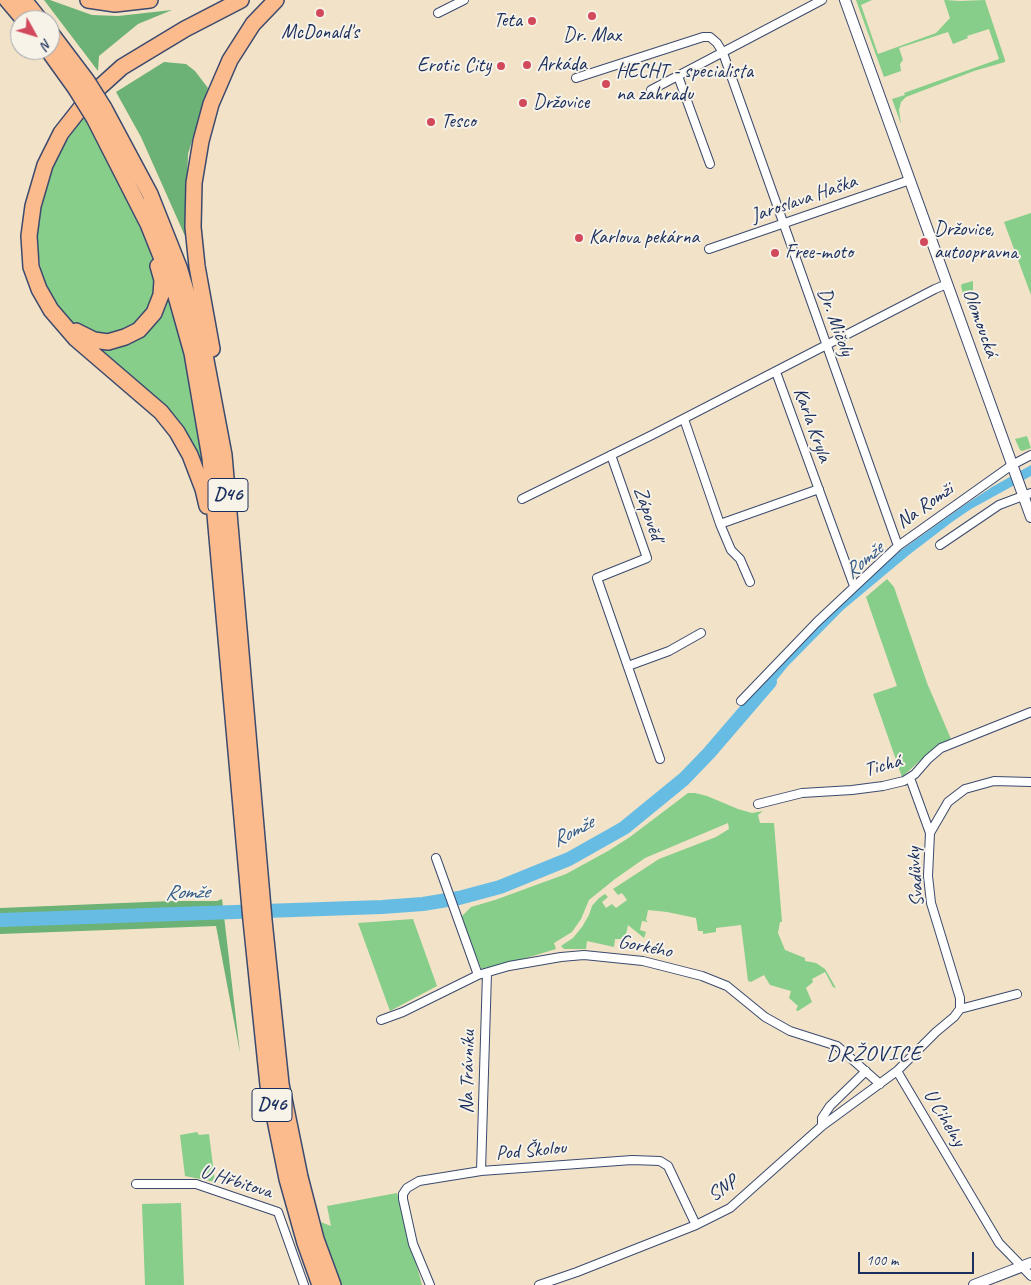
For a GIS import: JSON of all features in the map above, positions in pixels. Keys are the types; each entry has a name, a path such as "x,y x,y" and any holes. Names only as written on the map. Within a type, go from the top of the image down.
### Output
{"highway":[{"path":"6,0 15,10"},
{"path":"24,0 32,10"},
{"path":"88,0 115,4 150,0"},
{"path":"220,571 203,489 190,454 177,432 160,412 76,339 51,310 40,290 31,267 29,236 33,206 45,165 61,132 91,95 122,68 185,29 241,0"},
{"path":"224,455 215,363 197,266 193,227 194,183 205,124 220,82 253,24 276,0"},
{"name":"D46","path":"60,49 150,194 179,267 205,355 224,455 268,1085 287,1179 320,1285"},
{"name":"D46","path":"57,60 81,85"},
{"name":"D46","path":"99,113 148,224 174,289 192,353 210,458 220,571 256,903"},
{"path":"51,310 79,333 102,342 117,340 145,326 158,305 162,280 148,224"},
{"name":"D46","path":"257,920 281,1084 300,1177 316,1239 334,1285"}],"street":[{"path":"438,13 464,0"},
{"path":"651,90 822,0"},
{"name":"Olomoucká","path":"845,0 1012,465 1025,493 1031,518"},
{"path":"576,78 703,37 714,39 723,53"},
{"name":"Dr. Mičoly","path":"723,53 898,546"},
{"path":"678,76 710,164"},
{"name":"Jaroslava Haška","path":"708,250 910,180"},
{"path":"522,499 744,389 947,284"},
{"name":"Karla Kryla","path":"776,372 854,586"},
{"path":"684,419 720,524 731,550 740,559 750,582"},
{"name":"Zápověď","path":"611,455 646,558 597,578 660,759"},
{"name":"Na Romži","path":"741,701 816,622 898,546 1012,465 1031,455"},
{"name":"Karla Kryla","path":"720,524 819,489"},
{"name":"Na Romži","path":"940,545 998,505 1025,493"},
{"path":"628,666 669,651 701,633"},
{"name":"Tichá","path":"758,804 802,793 883,786 910,778 934,753 950,744 1031,712"},
{"path":"910,778 930,833"},
{"name":"Svadůvky","path":"960,1009 960,998 931,903 928,876 930,833 948,802 964,789 994,781 1031,782"},
{"path":"436,858 478,975"},
{"name":"Gorkého","path":"381,1020 404,1012 478,975 509,966 561,957 609,956 643,961 702,976 727,986 765,1017 790,1031 837,1046 880,1084"},
{"name":"Na Trávníku","path":"481,1171 487,973"},
{"path":"897,1071 960,1009 1017,994"},
{"path":"822,1126 822,1118 830,1106 866,1071"},
{"name":"SNP","path":"538,1285 577,1272 696,1224 730,1208 822,1126 897,1071"},
{"name":"U Cihelny","path":"897,1071 999,1243 1026,1265 1031,1276"},
{"name":"Pod Školou","path":"430,1285 413,1244 402,1199 407,1188 419,1181 481,1171 632,1160 660,1161 668,1166 696,1224"},
{"name":"U Hřbitova","path":"136,1184 196,1184 278,1212 304,1285"},
{"path":"974,1285 1026,1265"}],"green space":[{"path":"44,0 50,0 92,15 118,16 172,10 138,24 99,56 98,71 60,21 60,10 52,10"},
{"path":"856,0 872,0 861,5 878,54 936,33 950,18 944,0 985,0 1005,62 974,71 906,97 901,102 899,110 901,124 892,99 999,59 989,29 967,36 968,38 953,44 948,32 899,48 903,60 900,64 901,71 884,77"},
{"path":"164,62 186,64 195,71 208,88 188,154 185,236 141,137 116,92"},
{"path":"84,114 96,133 143,228 155,268 156,286 147,312 133,327 110,336 85,332 60,310 51,297 42,277 38,251 37,232 40,209 51,171 62,148"},
{"path":"1031,213 1031,295 1004,222"},
{"path":"973,281 973,291 963,294 962,284"},
{"path":"167,286 182,338 205,472 198,457 93,346 138,337"},
{"path":"1027,436 1031,448 1022,451 1015,439"},
{"path":"887,579 894,587 927,683 951,739 936,746 902,777 873,694 897,686 866,597"},
{"path":"688,793 707,796 752,813 763,811 758,815 760,823 774,823 782,922 780,922 778,933 785,950 805,958 805,961 816,963 825,969 836,988 833,987 825,972 812,979 813,982 806,988 812,1002 798,1011 796,1010 798,1006 789,998 791,991 770,985 764,975 751,982 748,981 741,925 716,928 716,932 703,934 703,931 698,931 696,918 667,912 648,910 646,920 648,922 642,921 640,930 646,932 644,938 628,925 625,939 615,939 614,947 587,941 586,949 564,949 561,946 573,938 582,927 592,906 599,898 605,894 608,897 602,902 606,908 612,904 616,908 627,900 622,893 618,895 613,889 659,859 716,837 729,829 728,823 645,858 615,879 589,900 581,919 572,932 554,943 556,949 482,970 460,918 471,907 566,874 630,837"},
{"path":"222,899 240,1053 216,926 0,934 0,908 217,901"},
{"path":"413,919 437,986 390,1011 358,923"},
{"path":"197,1132 199,1135 209,1134 215,1182 185,1176 180,1135"},
{"path":"397,1193 422,1285 340,1285 318,1221 331,1226 327,1206"},
{"path":"181,1203 184,1285 145,1285 142,1204"}],"water":[{"path":"1031,465 1031,476 971,509 910,554 843,610 788,666 761,699 754,694 798,645 900,551 963,506"}],"waterway":[{"name":"Romže","path":"0,920 382,907 423,904 459,898 500,887 569,859 624,828 684,779 770,682"}],"place":[{"name":"McDonald's","path":"320,13"},
{"name":"Dr. Max","path":"592,16"},
{"name":"Teta","path":"532,21"},
{"name":"Arkáda","path":"527,65"},
{"name":"Erotic City","path":"501,66"},
{"name":"HECHT - specialista na zahradu","path":"606,84"},
{"name":"Držovice","path":"523,103"},
{"name":"Tesco","path":"431,122"},
{"name":"Karlova pekárna","path":"579,238"},
{"name":"Držovice, autoopravna","path":"924,242"},
{"name":"Free-moto","path":"775,253"}],"district":[{"name":"DRŽOVICE","path":"874,1054"}]}
